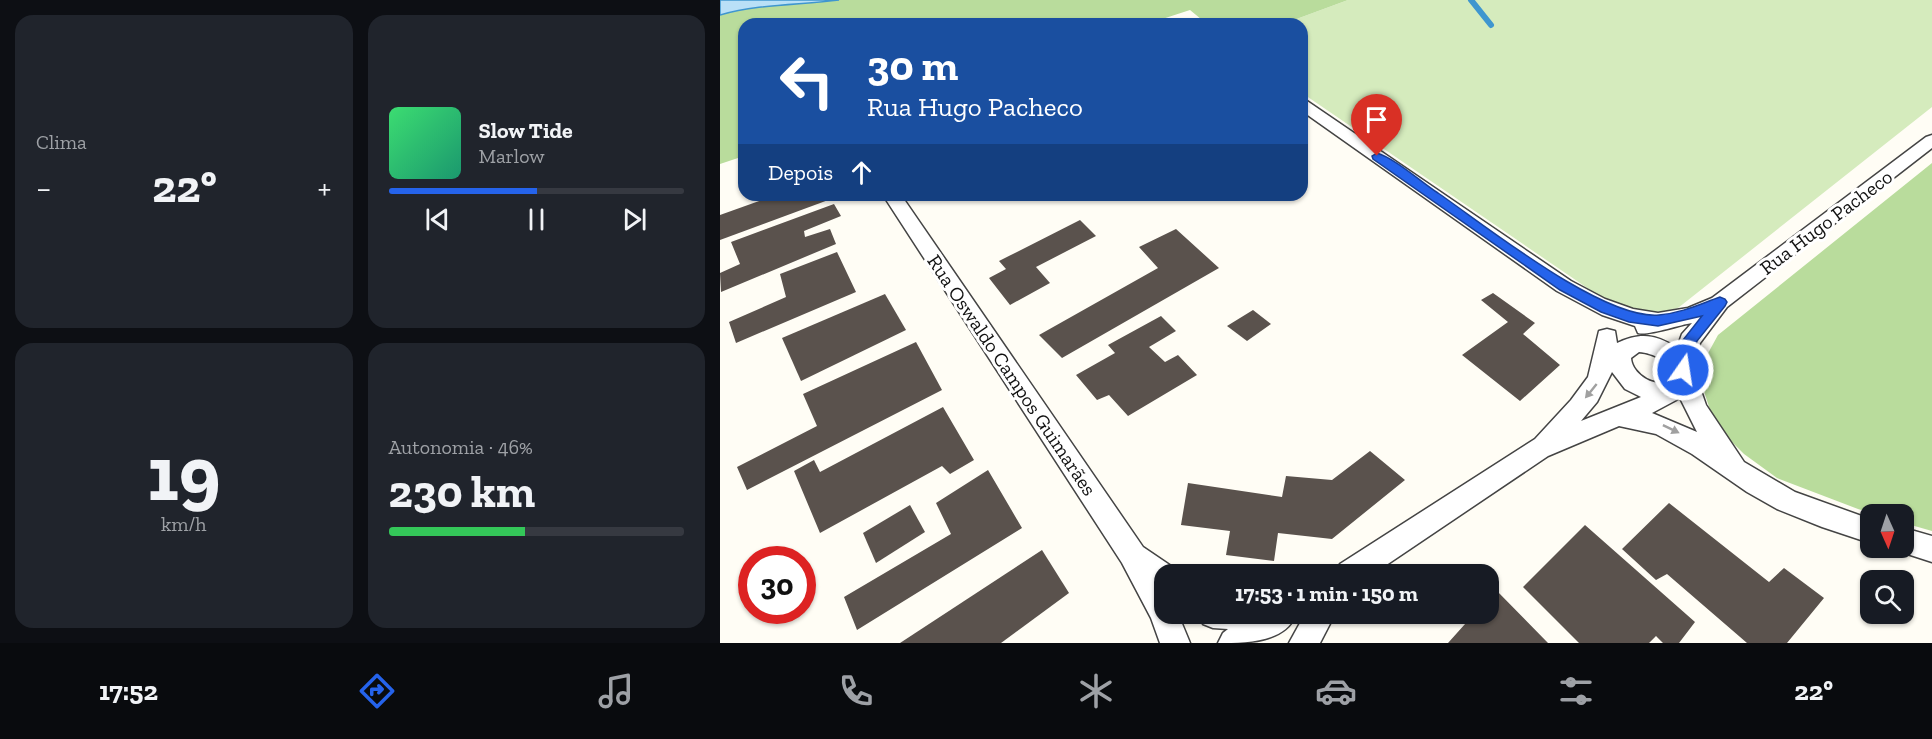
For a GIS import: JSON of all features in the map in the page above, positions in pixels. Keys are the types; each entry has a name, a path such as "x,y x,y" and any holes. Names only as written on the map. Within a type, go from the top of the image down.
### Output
{"street":[{"path":"1308,108 1564,286 1605,309 1629,317 1658,321"},
{"name":"Rua Hugo Pacheco","path":"1617,350 1636,333 1658,321 1691,315 1720,302 1932,140"},
{"name":"Rua Oswaldo Campos Guimarães","path":"896,201 1132,554 1154,595"},
{"path":"1564,286 1594,316 1617,350 1628,378 1644,389 1665,392 1680,379"},
{"name":"Rua Hugo Pacheco","path":"1680,379 1690,340 1720,302"},
{"path":"1539,448 1600,379 1608,355 1637,343 1655,345 1673,355 1680,379 1701,419 1744,477"},
{"path":"1366,564 1539,448 1651,403 1680,379"},
{"path":"1615,417 1635,418 1677,431 1776,496 1815,513 1860,528"},
{"path":"1914,544 1932,549"},
{"name":"Rua Oswaldo Campos Guimarães","path":"1132,554 1154,570"},
{"name":"Rua Oswaldo Campos Guimarães","path":"1168,624 1175,643"},
{"path":"1225,624 1245,640 1268,624"},
{"path":"1304,643 1315,624"}],"green space":[{"path":"720,0 1348,0 1299,18 1200,18 1190,10 1165,18 738,18 738,158 720,164"},
{"path":"1348,0 1932,0 1932,107 1678,308 1655,312 1637,311 1599,296 1308,97 1308,18 1299,18"},
{"path":"1932,163 1932,531 1914,526 1914,504 1860,504 1860,510 1858,509 1777,478 1744,454 1713,419 1701,382 1701,366 1718,335"}],"water":[{"path":"720,0 839,0 764,7 720,15"}],"building":[{"path":"759,201 826,201 720,240 720,215"},
{"path":"834,204 841,216 804,231 805,237 830,229 836,244 721,292 720,273 740,264 731,242"},
{"path":"1080,220 1096,236 1036,267 1050,283 1010,305 989,278 1006,269 999,261"},
{"path":"1176,229 1219,268 1062,358 1039,335 1158,268 1139,247"},
{"path":"837,252 856,292 736,343 729,322 786,297 780,274"},
{"path":"1493,293 1535,323 1523,334 1560,365 1520,401 1462,355 1508,322 1481,300"},
{"path":"885,294 906,330 801,381 782,338"},
{"path":"1253,310 1271,324 1247,341 1227,326"},
{"path":"1161,316 1176,331 1149,347 1165,362 1178,355 1197,375 1128,416 1109,395 1097,400 1076,375 1115,353 1108,345"},
{"path":"916,342 942,390 747,490 737,467 817,426 803,394"},
{"path":"943,407 974,460 950,474 942,466 820,533 794,471 814,460 820,472"},
{"path":"1370,451 1405,480 1332,539 1278,533 1274,561 1226,555 1230,531 1181,525 1188,483 1282,497 1286,476 1332,480"},
{"path":"988,470 1022,528 857,630 844,597 951,534 936,503"},
{"path":"1669,503 1769,582 1784,568 1824,598 1787,643 1747,643 1667,574 1656,580 1622,549"},
{"path":"910,505 925,532 876,563 863,533"},
{"path":"1585,525 1695,622 1679,643 1663,643 1656,636 1649,643 1579,643 1523,587"},
{"path":"1042,550 1069,593 1001,643 900,643"},
{"path":"1499,593 1548,643 1448,643 1465,624 1499,624"}],"waterway":[{"path":"1471,0 1491,25"}],"route":[{"path":"1377,156 1564,286 1605,309 1629,317 1658,321 1691,315 1720,302 1690,340 1683,370"}]}
